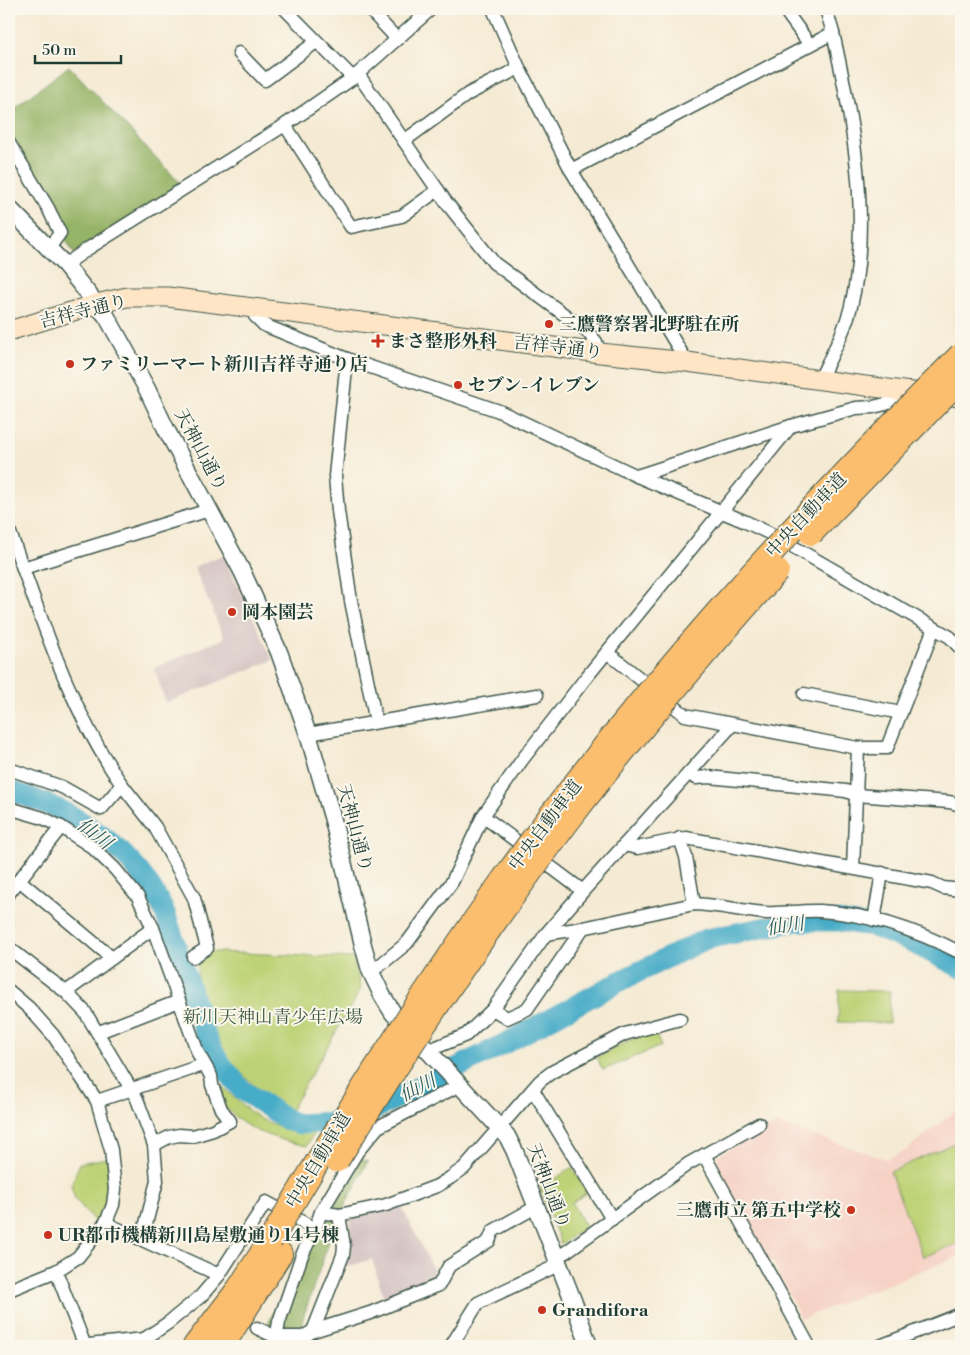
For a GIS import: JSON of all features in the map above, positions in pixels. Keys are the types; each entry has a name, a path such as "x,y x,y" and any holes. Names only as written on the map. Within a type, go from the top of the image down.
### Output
{"highway":[{"name":"中央自動車道","path":"222,1346 258,1291 277,1243 340,1124 422,996 504,878 570,791 640,704 720,610 872,445 961,355"},
{"name":"中央自動車道","path":"195,1346 277,1243 478,946 572,816 716,639 802,544 961,378"},
{"path":"216,1346 258,1291"},
{"path":"230,1346 258,1291"}],"main road":[{"name":"吉祥寺通り","path":"9,331 96,304 127,297 168,297 600,353 687,362 961,397"}],"street":[{"path":"285,9 316,42 356,76 494,264 588,332 596,342 600,353"},
{"path":"369,9 397,39"},
{"path":"65,265 285,125 356,76 431,9"},
{"path":"492,9 519,68 572,170 687,362"},
{"path":"784,9 810,46"},
{"path":"820,380 837,344 851,307 857,272 860,220 848,99 826,9"},
{"path":"572,170 833,33"},
{"path":"239,53 265,80 316,42"},
{"path":"404,141 468,94 519,68"},
{"path":"285,125 351,227 402,216 438,190"},
{"path":"9,143 48,208 60,233 50,248"},
{"name":"天神山通り","path":"9,208 50,248 107,317 143,381 242,571 279,652 308,734 334,820 370,970 388,1005 432,1056 507,1136 577,1310 589,1346"},
{"path":"254,307 255,316 264,325 348,359 500,411 637,476 772,534 950,637 961,648"},
{"path":"348,359 335,476 352,610 376,722"},
{"path":"637,476 791,426 856,408 873,408 890,403 903,391"},
{"path":"370,970 379,966 407,943 452,882 483,816 501,789 608,652 791,426"},
{"path":"23,568 210,510"},
{"path":"9,530 66,681 104,760 155,827 194,898 207,948 193,957"},
{"path":"608,652 684,715 858,748 887,748 934,628"},
{"path":"804,694 901,713"},
{"path":"308,734 537,695"},
{"path":"432,1056 466,1035 493,1009 546,934 732,725"},
{"path":"853,868 858,748"},
{"path":"9,769 62,787 101,809 122,785"},
{"path":"688,774 696,778 710,777 846,791 856,795 949,802 961,805"},
{"path":"9,808 43,818 92,847 115,869 138,897 153,928 203,1065 211,1076 212,1085 221,1109 230,1121 213,1130 192,1136 179,1135 154,1145"},
{"path":"483,816 583,891"},
{"path":"9,893 61,827"},
{"path":"624,845 637,848 680,838 709,841 882,873 943,888 961,890"},
{"path":"680,838 686,857 694,904"},
{"path":"874,920 882,873"},
{"path":"19,880 112,958"},
{"path":"546,934 694,904 768,913 798,910 821,911 874,920 922,936 961,953"},
{"path":"66,992 153,928"},
{"path":"493,1009 506,1018 527,1009 583,928"},
{"path":"9,948 66,992 85,1012 99,1032 137,1099 154,1145 157,1181 142,1239"},
{"path":"9,991 29,1008 54,1035 97,1102 111,1150 115,1176 112,1205 106,1222 78,1257 56,1271 9,1290"},
{"path":"99,1032 179,1001"},
{"path":"321,1212 339,1215 386,1205 437,1186 464,1168 540,1081 552,1072 625,1034 680,1020"},
{"path":"97,1102 203,1065"},
{"path":"276,1342 279,1322 302,1256 321,1212 357,1152 378,1126 458,1083"},
{"path":"533,1090 612,1219"},
{"path":"451,1346 478,1303 557,1262 688,1164 759,1124"},
{"path":"704,1155 809,1346"},
{"path":"56,1271 83,1346 139,1343 168,1323 201,1296 219,1275 266,1202 293,1215 315,1229"},
{"path":"258,1328 276,1342 307,1338 439,1285 450,1266 489,1241 493,1231 536,1207"},
{"path":"307,1338 343,1255 344,1246 339,1215"},
{"path":"106,1222 219,1275"},
{"path":"201,1296 217,1307"},
{"path":"880,1346 906,1341 961,1314"}],"shaded area":[{"path":"223,555 273,660 166,703 154,668 224,638 194,567"},
{"name":"三鷹市立 第五中学校","path":"961,1107 961,1255 801,1319 783,1282 776,1274 778,1271 774,1262 768,1260 716,1165 718,1155 778,1124 886,1159 907,1150"},
{"path":"400,1204 436,1275 428,1285 385,1301 372,1259 347,1267 344,1265 350,1252 351,1216"}],"green space":[{"path":"69,66 182,185 74,254 9,135 9,112"},
{"name":"新川天神山青少年広場","path":"197,951 353,958 361,989 290,1111 258,1089 219,1052 198,992"},
{"path":"839,990 890,991 889,1023 838,1022"},
{"path":"655,1033 661,1046 603,1070 596,1057 630,1040"},
{"path":"217,1081 259,1118 279,1126 313,1134 307,1146 263,1134 237,1119 227,1109 220,1096"},
{"path":"961,1140 961,1242 923,1257 890,1172"},
{"path":"350,1156 368,1161 334,1227 303,1318 298,1346 257,1346"},
{"path":"107,1158 109,1192 96,1223 75,1199 71,1185 80,1163"},
{"path":"572,1167 587,1192 572,1203 585,1227 561,1244 540,1189"}],"waterway":[{"name":"仙川","path":"9,791 57,809 79,821 120,851 137,869 165,913 207,1039 218,1060 242,1090 289,1121 299,1124 351,1121 504,1044 624,979 706,939 798,921 838,921 870,926 905,939 961,968"}],"place":[{"name":"三鷹警察署北野駐在所","path":"549,324"},
{"name":"まさ整形外科","path":"378,341"},
{"name":"ファミリーマート新川吉祥寺通り店","path":"70,364"},
{"name":"セブン-イレブン","path":"458,385"},
{"name":"岡本園芸","path":"232,612"},
{"name":"三鷹市立 第五中学校","path":"851,1210"},
{"name":"UR都市機構新川島屋敷通り14号棟","path":"48,1235"},
{"name":"Grandifora","path":"542,1310"}]}
